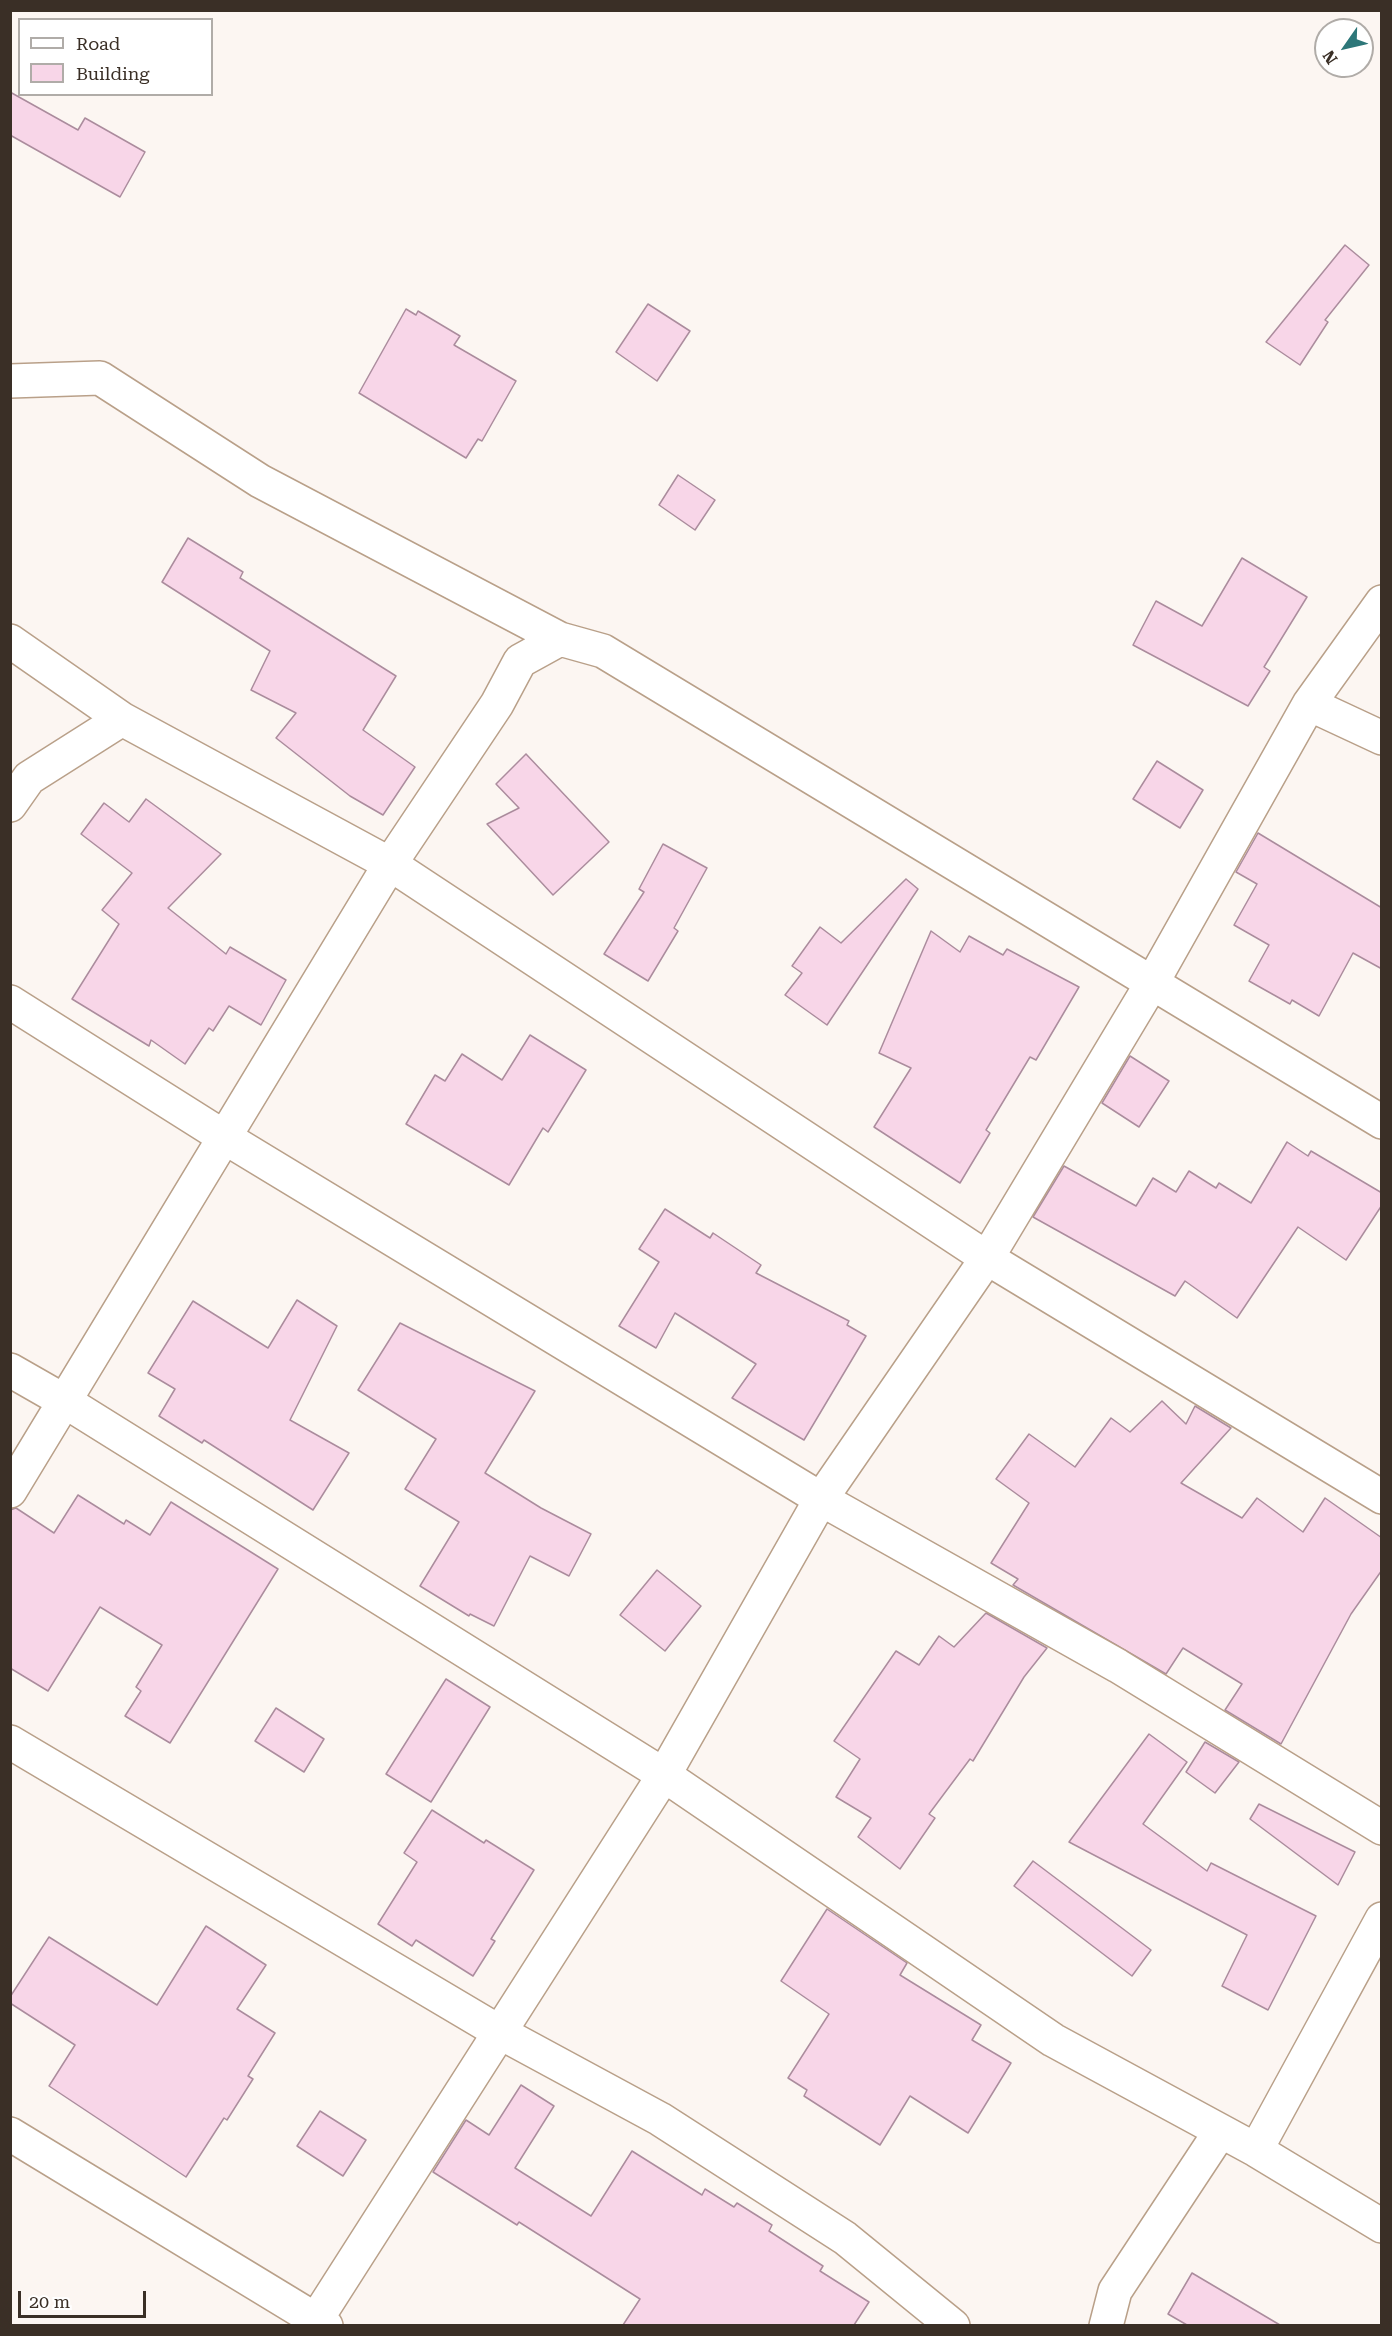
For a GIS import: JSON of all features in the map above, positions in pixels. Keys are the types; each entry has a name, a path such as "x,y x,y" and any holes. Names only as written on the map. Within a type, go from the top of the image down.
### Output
{"street":[{"path":"10,381 100,378 260,481 560,639 603,651 1382,1122"},
{"path":"10,2134 318,2323 664,1775 820,1499 987,1258 1152,982 1309,704 1382,602"},
{"path":"10,1491 390,864 497,704 520,661 560,639"},
{"path":"10,641 122,719 390,864 987,1258 1382,1497"},
{"path":"1309,704 1382,738"},
{"path":"10,804 29,777 122,719"},
{"path":"10,1002 224,1137 820,1499 1118,1666 1382,1828"},
{"path":"10,1370 66,1402 664,1775 1053,2040 1256,2150 1382,2226"},
{"path":"10,1742 501,2033 660,2119 845,2238 953,2325"},
{"path":"1256,2150 1382,1919"},
{"path":"1106,2325 1115,2291 1220,2132"}],"building":[{"path":"10,92 78,130 85,118 145,152 120,197 10,135"},
{"path":"1345,245 1369,265 1325,320 1328,322 1300,365 1266,342"},
{"path":"648,304 690,331 657,381 616,352"},
{"path":"406,309 416,315 418,311 460,336 454,345 516,381 482,441 478,439 466,458 359,393"},
{"path":"678,475 715,500 695,530 659,505"},
{"path":"188,538 243,572 240,578 396,676 363,730 415,767 383,815 350,796 276,738 296,713 251,690 270,651 162,582"},
{"path":"1242,558 1307,597 1264,667 1270,671 1248,706 1133,645 1156,601 1202,626"},
{"path":"526,754 609,842 553,895 487,824 519,808 496,784"},
{"path":"1157,761 1203,790 1180,828 1133,799"},
{"path":"146,799 221,854 168,908 226,954 230,947 286,980 261,1025 229,1006 213,1031 209,1028 185,1064 151,1040 149,1046 72,999 119,924 102,910 132,873 81,834 104,803 129,822"},
{"path":"1258,833 1382,908 1382,969 1353,953 1319,1016 1292,1000 1290,1004 1249,981 1269,945 1234,925 1257,884 1236,872"},
{"path":"663,844 707,868 674,928 678,931 648,981 604,954 644,892 639,889"},
{"path":"906,879 918,889 827,1025 785,995 802,973 792,966 820,927 841,943"},
{"path":"931,931 960,952 969,936 1003,955 1007,949 1079,987 1036,1060 1030,1057 986,1130 990,1133 960,1183 874,1127 911,1068 879,1053"},
{"path":"530,1035 586,1070 548,1132 543,1128 509,1185 406,1124 435,1075 445,1081 462,1054 502,1080"},
{"path":"1130,1056 1169,1081 1139,1127 1102,1103"},
{"path":"1287,1142 1308,1156 1311,1151 1382,1193 1382,1205 1346,1260 1298,1227 1237,1318 1185,1281 1175,1296 1033,1217 1064,1166 1136,1206 1153,1178 1176,1192 1189,1171 1216,1188 1219,1183 1251,1203"},
{"path":"665,1209 710,1238 713,1233 761,1265 756,1273 849,1321 847,1325 866,1336 804,1440 732,1398 756,1364 675,1313 656,1348 619,1326 659,1262 639,1249"},
{"path":"297,1300 337,1326 290,1420 349,1453 313,1510 204,1440 202,1443 159,1416 175,1389 148,1373 193,1301 268,1348"},
{"path":"400,1323 535,1391 485,1473 541,1508 591,1534 569,1576 530,1556 494,1626 470,1614 469,1616 420,1586 459,1522 405,1489 436,1439 358,1390"},
{"path":"1162,1401 1186,1424 1195,1406 1231,1428 1181,1483 1242,1518 1257,1498 1303,1532 1325,1498 1382,1538 1382,1570 1351,1614 1281,1744 1225,1710 1242,1684 1183,1648 1166,1674 1013,1585 1018,1579 991,1563 1029,1503 996,1479 1029,1434 1075,1467 1111,1418 1130,1432"},
{"path":"78,1495 124,1524 126,1520 150,1535 171,1502 278,1569 170,1743 125,1716 141,1691 136,1687 162,1645 100,1607 48,1691 10,1668 10,1510 16,1508 54,1533"},
{"path":"657,1570 701,1606 665,1651 620,1615"},
{"path":"986,1613 1047,1648 1024,1677 973,1761 970,1759 929,1814 935,1818 900,1869 858,1837 871,1818 836,1797 860,1759 834,1741 896,1651 919,1665 939,1636 954,1647"},
{"path":"446,1679 490,1707 431,1802 386,1774"},
{"path":"276,1708 324,1739 304,1772 255,1741"},
{"path":"1149,1734 1187,1762 1143,1824 1207,1871 1211,1863 1316,1916 1268,2010 1222,1986 1247,1935 1069,1842"},
{"path":"1205,1742 1239,1762 1215,1793 1186,1772"},
{"path":"1259,1804 1355,1852 1338,1885 1250,1819"},
{"path":"432,1810 484,1843 486,1840 534,1870 491,1939 495,1941 473,1976 416,1940 412,1946 378,1924 417,1862 404,1853"},
{"path":"1033,1861 1151,1950 1132,1976 1014,1886"},
{"path":"827,1909 907,1963 900,1975 981,2025 972,2040 1011,2063 968,2133 910,2096 880,2145 804,2096 807,2090 788,2078 829,2014 781,1981"},
{"path":"206,1926 266,1965 237,2009 275,2033 248,2076 253,2079 227,2120 224,2118 186,2177 49,2086 75,2045 10,2003 10,1997 49,1937 157,2005"},
{"path":"521,2085 554,2106 515,2168 591,2216 632,2151 702,2195 705,2189 734,2207 737,2203 772,2225 769,2231 823,2266 820,2271 869,2302 854,2325 623,2325 640,2299 519,2222 517,2225 433,2172 466,2120 489,2135"},
{"path":"320,2111 366,2140 343,2176 297,2146"},
{"path":"1192,2273 1280,2325 1187,2325 1168,2314"}]}
